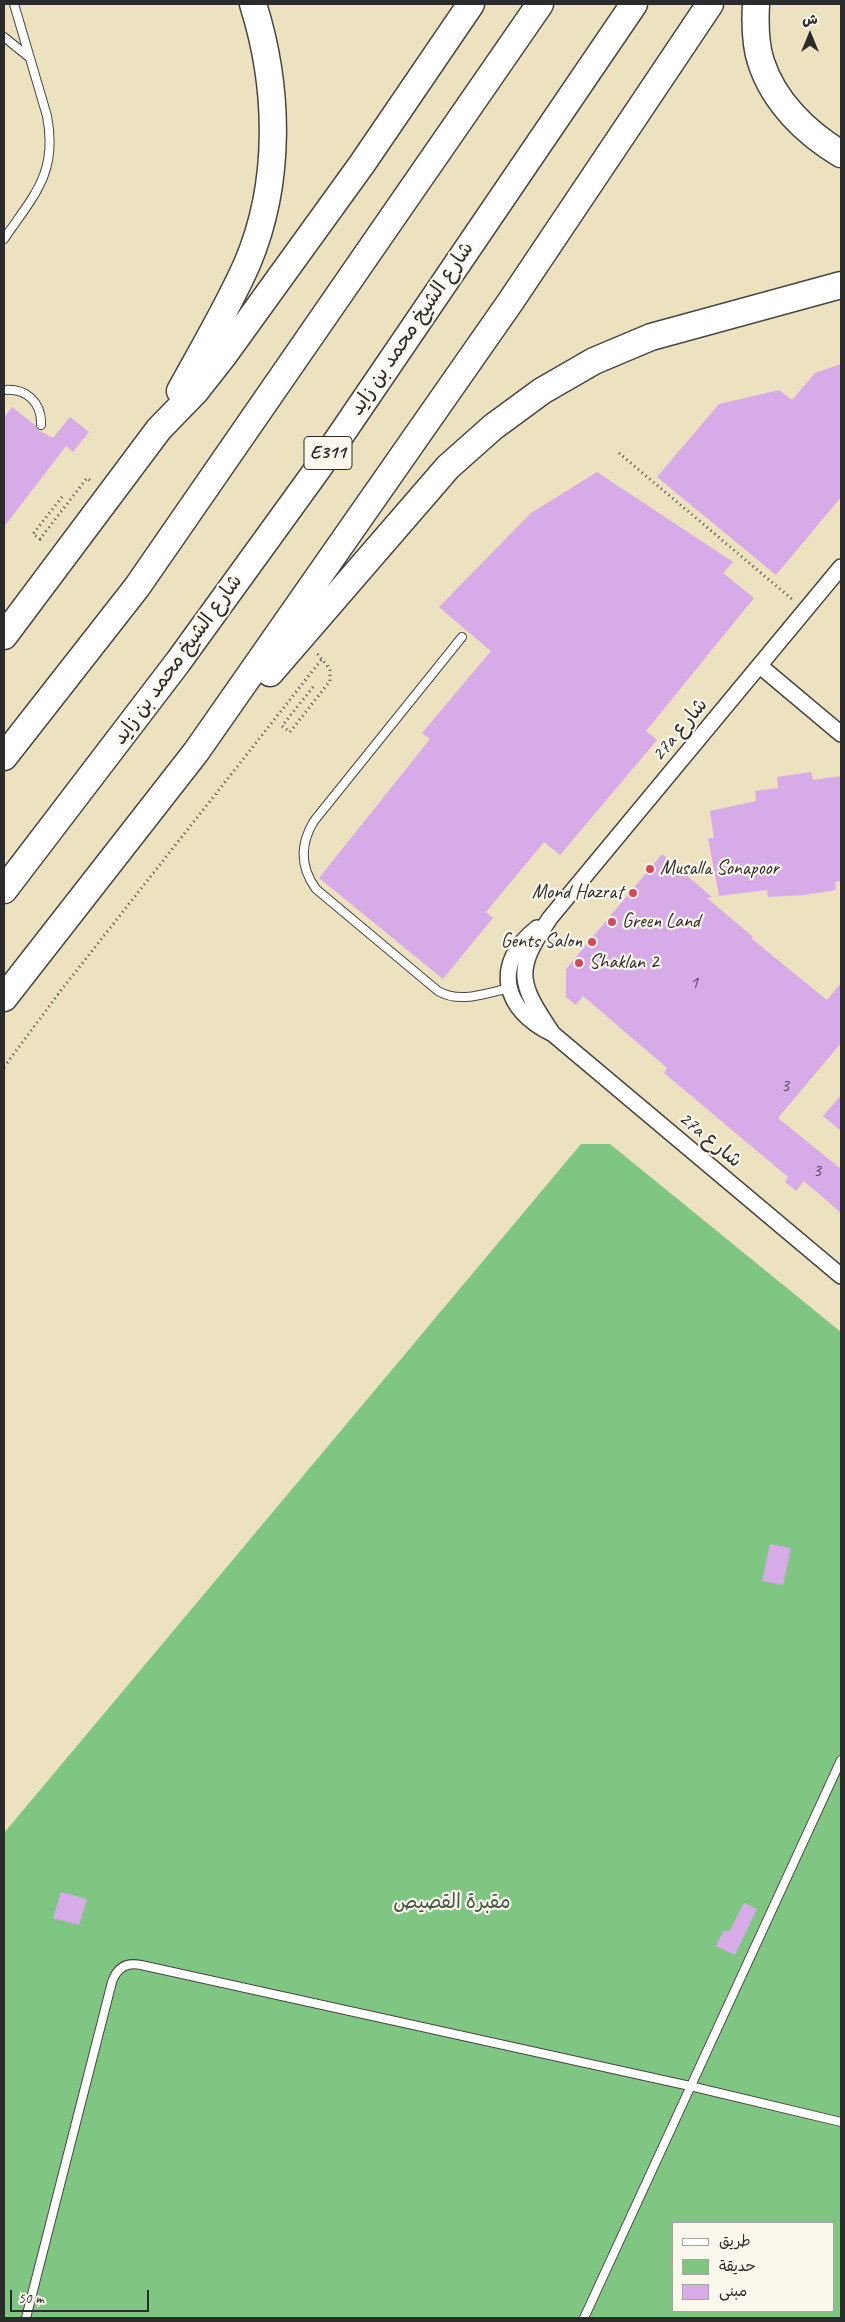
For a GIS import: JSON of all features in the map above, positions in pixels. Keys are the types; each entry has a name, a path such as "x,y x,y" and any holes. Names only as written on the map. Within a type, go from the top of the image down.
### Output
{"highway":[{"path":"4,636 159,428 216,326 248,263 265,204 273,144 273,114 266,52 252,4"},
{"path":"159,428 195,392 247,324 362,164 470,4"},
{"path":"4,758 137,587 540,4"},
{"name":"شارع الشيخ محمد بن زايد","path":"4,890 178,662 317,470 634,4"},
{"path":"4,998 196,752 511,301 710,4"},
{"path":"756,4 755,24 761,61 779,99 806,130 841,154"},
{"path":"196,752 232,716 448,467 493,427 542,391 594,361 651,337 841,285"}],"street":[{"name":"27a شارع","path":"841,567 550,918 534,942 528,958 525,981 530,1001 553,1034 841,1276"},
{"path":"760,666 841,734"},
{"name":"27a شارع","path":"550,918 533,931 515,951 508,970 513,999 524,1016 537,1027 553,1034"}],"lane":[{"path":"4,239 40,186 47,170 50,152 47,116 14,4"},
{"path":"4,37 30,58"},
{"path":"4,390 14,389 25,392 33,399 39,408 42,425"},
{"path":"462,637 314,821 305,840 304,862 310,881 316,889 438,991 451,997 464,998 510,988"},
{"path":"584,2318 841,1760"},
{"path":"26,2318 112,1982 117,1971 127,1964 141,1964 690,2086 841,2122"}],"path":[{"path":"619,453 805,610"},
{"path":"62,497 33,534 40,539 77,492"},
{"path":"301,636 330,670 330,682 290,732 282,726 314,687"},
{"path":"4,1067 68,981 322,659"}],"green space":[{"name":"مقبرة القصيص","path":"581,1144 610,1144 841,1332 841,2318 4,2318 4,1833"}],"building":[{"path":"841,364 841,497 776,575 657,477 719,404 779,390 792,400 815,373"},
{"path":"12,407 35,425 38,430 53,438 70,417 89,432 73,452 66,446 4,527 4,418"},
{"path":"597,472 733,562 723,573 754,598 646,731 657,740 560,855 544,842 486,912 493,918 443,979 319,878 430,739 422,733 491,651 439,607 531,513"},
{"path":"811,772 813,780 841,776 841,881 835,882 836,890 805,895 768,897 767,890 719,896 708,838 714,838 710,811 756,801 755,791 778,788 777,777"},
{"path":"662,854 712,897 707,898 753,937 752,939 827,1000 841,983 841,1043 778,1118 841,1169 841,1213 804,1181 796,1191 785,1182 788,1177 664,1073 667,1068 583,996 576,1005 566,997 566,969"},
{"path":"841,1095 841,1131 823,1116"},
{"path":"770,1544 791,1548 783,1585 762,1581"},
{"path":"61,1892 87,1899 79,1925 53,1918"},
{"path":"744,1903 757,1909 735,1955 716,1946 724,1930 729,1932"}],"place":[{"name":"Musalla Sonapoor","path":"650,869"},
{"name":"Mond Hazrat","path":"633,893"},
{"name":"Green Land","path":"612,922"},
{"name":"Gents Salon","path":"592,942"},
{"name":"Shaklan 2","path":"579,963"}]}
